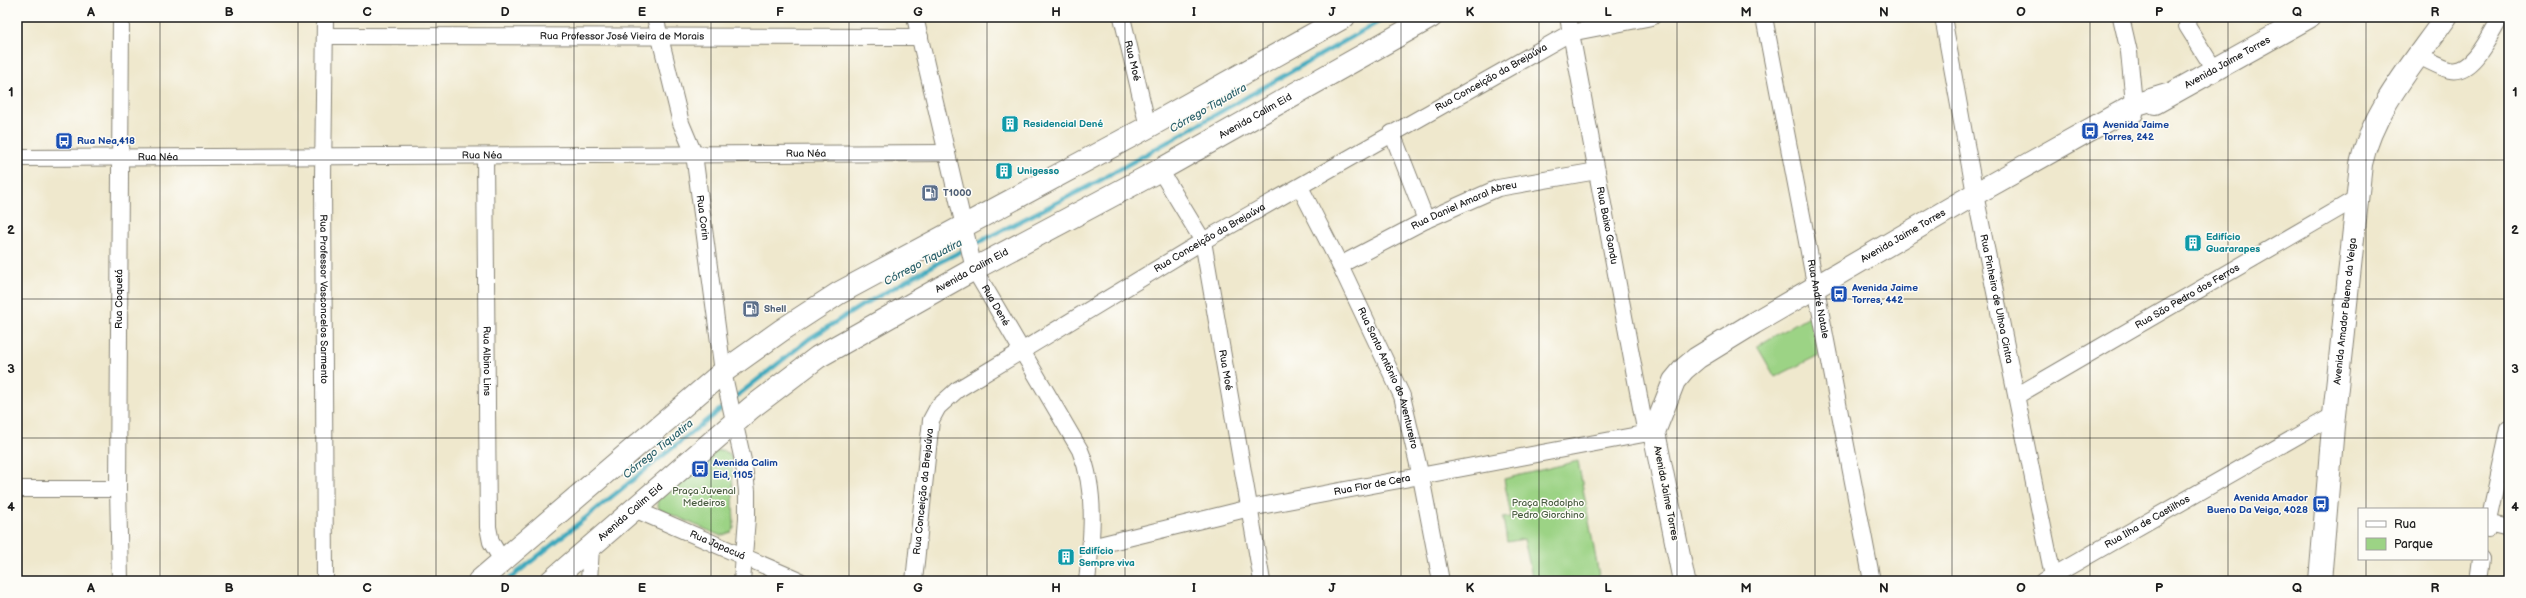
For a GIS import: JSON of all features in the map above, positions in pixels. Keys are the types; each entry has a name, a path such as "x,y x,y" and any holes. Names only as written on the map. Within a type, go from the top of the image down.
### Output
{"main road":[{"path":"479,581 724,379 839,293 966,232 1148,127 1344,17"},
{"name":"Avenida Calim Eid","path":"551,581 634,510 732,414 818,357 973,263 1160,170 1430,17"},
{"name":"Avenida Jaime Torres","path":"1684,581 1650,433 1664,407 1674,381 1697,358 1816,293 2134,110 2167,95 2309,17"},
{"name":"Avenida Amador Bueno da Veiga","path":"2320,581 2334,415 2361,164 2370,132 2383,109 2446,17"}],"street":[{"name":"Rua Coquetá","path":"120,581 118,489 121,17"},
{"name":"Rua Professor Vasconcelos Sarmento","path":"325,17 323,156 325,581"},
{"name":"Rua Corin","path":"655,17 681,123 694,154 724,379 744,465 747,490 745,559 742,581"},
{"name":"Rua Dené","path":"915,17 973,263 1021,350 1080,450 1086,464 1090,480 1091,547 1087,581"},
{"name":"Rua Moé","path":"1122,17 1148,127"},
{"name":"Rua Baixo Gandu","path":"1568,17 1597,171 1650,433"},
{"name":"Rua Conceição da Brejaúva","path":"914,581 931,420 938,406 956,390 1203,241 1300,187 1392,132 1570,33 1652,17"},
{"name":"Rua André Natale","path":"1764,17 1872,581"},
{"name":"Rua Pinheiro de Ulhoa Cintra","path":"1944,17 1976,201 2018,395 2050,579"},
{"path":"2121,17 2128,52 2134,110"},
{"path":"2188,17 2187,26 2214,69"},
{"path":"2418,56 2450,70 2462,68 2473,61 2500,17"},
{"name":"Rua Professor José Vieira de Morais","path":"325,36 920,37"},
{"path":"1392,132 1426,220"},
{"name":"Rua Néa","path":"17,158 121,156 485,156 947,153"},
{"name":"Rua Albino Lins","path":"485,156 488,527 491,542 503,562"},
{"name":"Rua Moé","path":"1160,170 1203,241 1262,581"},
{"name":"Rua Daniel Amaral Abreu","path":"1340,265 1426,220 1498,188 1597,171"},
{"name":"Rua Santo Antônio do Aventureiro","path":"1300,187 1340,265 1402,396 1421,477 1440,581"},
{"name":"Rua São Pedro dos Ferros","path":"2018,395 2357,198"},
{"name":"Rua Ilha de Castilhos","path":"2050,579 2334,415"},
{"path":"2509,429 2488,526 2509,528"},
{"name":"Rua Flor de Cera","path":"1091,547 1250,508 1650,433"},
{"path":"17,489 118,489"},
{"name":"Rua Japacuá","path":"634,510 745,559 800,581"},
{"path":"589,581 591,547"},
{"path":"2478,581 2481,560"}],"green space":[{"path":"1810,315 1819,355 1775,377 1757,346"},
{"name":"Praça Juvenal Medeiros","path":"722,450 729,454 732,459 734,528 731,532 721,536 659,509 657,501 715,451"},
{"name":"Praça Rodolpho Pedro Giorchino","path":"1578,461 1600,581 1533,581 1524,539 1507,542 1503,518 1511,517 1504,479"}],"waterway":[{"name":"Córrego Tiquatira","path":"733,399 809,339 861,306 936,264 1099,181 1387,17"},
{"name":"Córrego Tiquatira","path":"507,581 727,404"}],"place":[{"name":"Residencial Dené","path":"1010,124"},
{"name":"Avenida Jaime Torres, 242","path":"2090,131"},
{"name":"Rua Nea,418","path":"64,141"},
{"name":"Unigesso","path":"1004,171"},
{"name":"T1000","path":"930,193"},
{"name":"Edifício Guararapes","path":"2193,243"},
{"name":"Avenida Jaime Torres, 442","path":"1839,294"},
{"name":"Shell","path":"751,309"},
{"name":"Avenida Calim Eid, 1105","path":"700,469"},
{"name":"Avenida Amador Bueno Da Veiga, 4028","path":"2321,504"},
{"name":"Edifício Sempre viva","path":"1066,557"}]}
